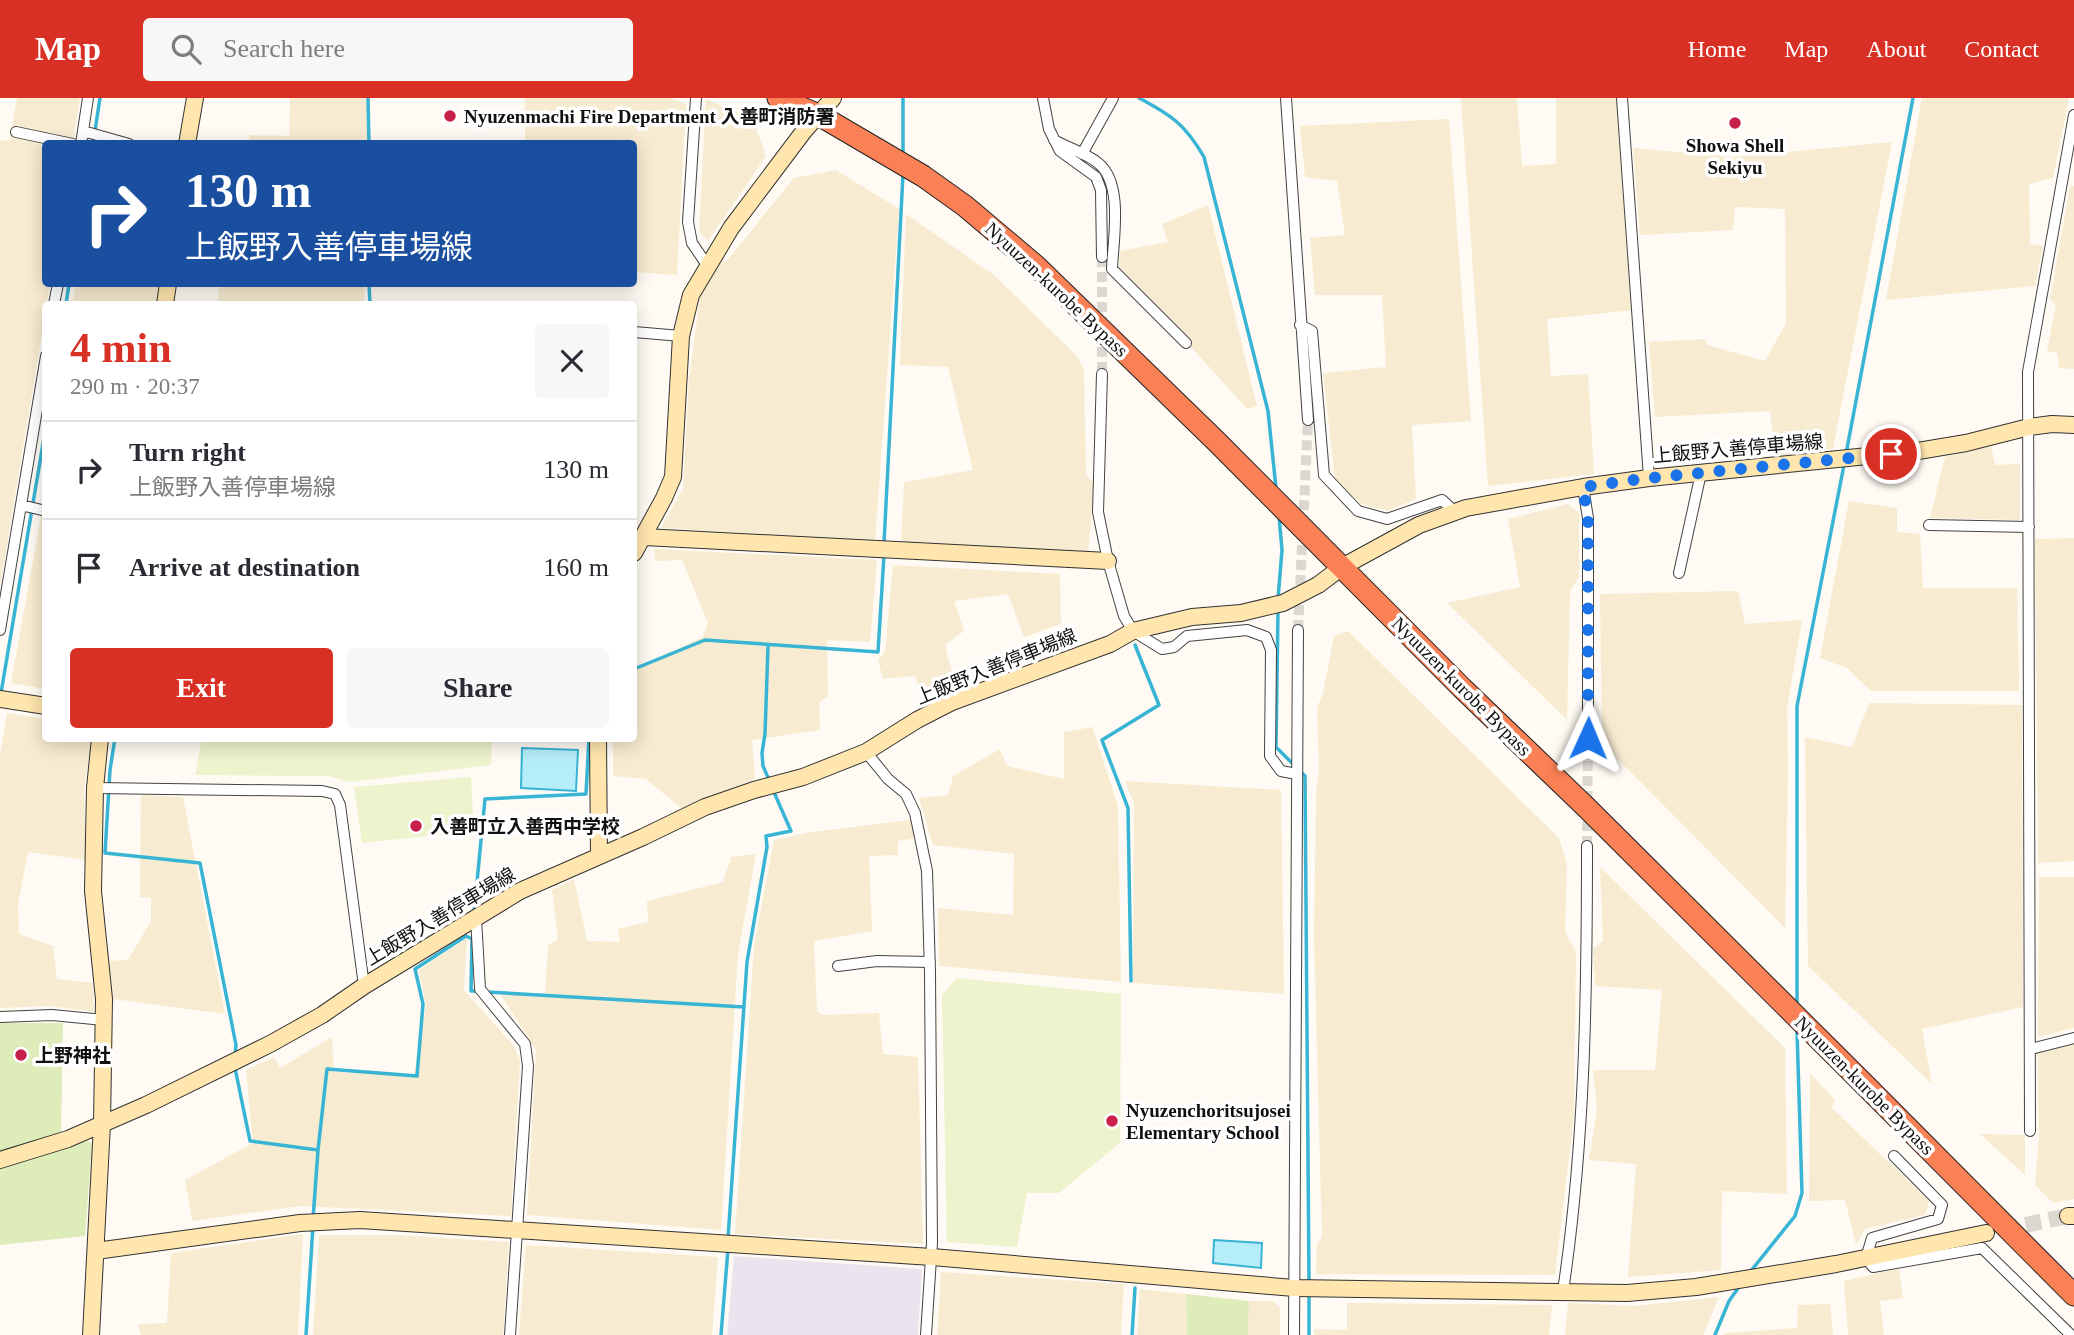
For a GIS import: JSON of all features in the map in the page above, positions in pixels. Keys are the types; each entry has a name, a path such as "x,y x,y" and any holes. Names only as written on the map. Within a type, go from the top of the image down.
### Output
{"highway":[{"path":"778,98 819,115"},
{"path":"803,98 819,115"},
{"name":"Nyuuzen-kurobe Bypass","path":"819,115 923,176 988,224 1036,266 1588,809 2074,1295"}],"street":[{"path":"82,140 88,98"},
{"path":"188,140 195,98"},
{"path":"696,98 688,222 692,243 707,265"},
{"path":"637,548 673,477 681,336 691,295 731,228 803,131 832,98"},
{"path":"1043,98 1054,140 1060,151 1096,177 1101,190 1102,257"},
{"path":"1082,154 1113,98"},
{"path":"1286,98 1308,420"},
{"path":"1622,98 1649,478"},
{"path":"2030,1131 2028,372 2074,116"},
{"path":"83,131 115,140"},
{"path":"16,132 53,140"},
{"path":"1054,140 1099,163 1109,175 1115,194 1112,269 1186,343"},
{"path":"1300,325 1312,331 1324,475 1357,511 1387,519 1442,500 1455,512"},
{"path":"637,332 681,336"},
{"path":"1102,374 1098,512 1124,617 1133,631 1162,649 1174,647 1187,636 1247,630 1266,637 1271,650 1270,756 1281,771 1297,774"},
{"path":"0,629 42,380"},
{"name":"上飯野入善停車場線","path":"0,1160 68,1139 270,1044 322,1015 364,986 520,891 643,838 705,807 803,777 866,752 952,702 1097,649 1133,631 1192,617 1241,613 1283,603 1419,525 1455,512 1583,487 1918,451 1966,443 2029,427 2074,425"},
{"path":"1679,573 1701,473"},
{"path":"1583,487 1588,518 1588,738"},
{"path":"21,505 42,510"},
{"path":"1929,525 2029,527"},
{"path":"644,537 1108,561"},
{"path":"1294,1335 1298,630"},
{"path":"0,699 42,705"},
{"path":"91,1335 102,1124 104,1020 93,891 95,788 100,742"},
{"path":"598,742 599,856"},
{"path":"866,752 888,779 906,794 915,813 927,871 932,1257 926,1335"},
{"path":"95,788 322,791 335,794 340,805 364,986"},
{"path":"1563,1292 1571,1239 1582,1113 1587,846"},
{"path":"476,918 480,989 525,1044 528,1066 510,1335"},
{"path":"838,966 877,961 930,962"},
{"path":"0,1017 52,1015 104,1020"},
{"path":"2031,1049 2074,1038"},
{"path":"1866,1258 1872,1238 1938,1219 1942,1205 1894,1156"},
{"path":"96,1251 300,1223 360,1220 932,1257 1294,1288 1627,1293 1696,1287 1866,1258 1986,1233"},
{"path":"1866,1258 1873,1267 1982,1248 2071,1335"}],"shaded area":[{"path":"17,98 80,98 73,140 42,140 42,287 50,287 47,301 42,301 42,332 0,587 0,140 9,141"},
{"path":"290,98 365,98 369,119 368,140 249,140 249,135 289,136"},
{"path":"525,98 670,98 686,104 677,275 637,272 637,140 525,140"},
{"path":"1461,98 1517,98 1522,166 1556,164 1556,98 1617,98 1634,310 1547,319 1551,376 1588,374 1594,474 1488,486"},
{"path":"1922,98 2069,98 2053,178 2029,184 2030,244 2043,246 2035,286 1886,300"},
{"path":"706,99 753,119 766,156 708,241 699,232"},
{"path":"1449,119 1471,421 1412,425 1416,499 1388,511 1361,504 1335,479 1323,373 1386,367 1382,295 1315,295 1310,238 1345,235 1337,181 1305,177 1300,126"},
{"path":"1892,142 1833,449 1775,456 1770,411 1655,417 1649,342 1706,339 1707,345 1765,361 1786,323 1785,209 1735,207 1733,230 1640,235 1633,148 1733,157"},
{"path":"836,170 899,209 875,542 661,528 683,489 689,378 701,291 720,261 726,262 794,178"},
{"path":"2070,186 2074,186 2074,369 2059,368 2057,353 2047,351 2056,305 2050,299"},
{"path":"1208,205 1257,406 1247,409 1119,267 1120,251 1168,242 1162,224"},
{"path":"906,214 994,275 1078,357 1084,370 1086,475 1094,483 1088,554 901,543 904,482 973,470 948,367 900,365"},
{"path":"75,287 159,287 156,301 73,301"},
{"path":"219,287 365,287 364,301 218,301"},
{"path":"1991,446 1995,465 2020,464 2020,520 1930,518 1945,457"},
{"path":"1849,501 1897,508 1897,532 1920,534 1923,588 2017,588 2019,691 1871,691 1847,668 1820,658"},
{"path":"1568,504 1579,513 1579,577 1570,591 1567,720 1447,603 1520,587 1508,519"},
{"path":"41,516 42,688 11,683"},
{"path":"2074,538 2074,861 2038,863 2035,539"},
{"path":"654,549 877,560 870,642 827,640 828,696 819,703 820,730 752,740 755,779 681,808 646,779 613,776 613,742 637,742 637,668 703,637 708,623 682,560 655,561"},
{"path":"893,565 1060,574 1061,624 1024,637 1008,594 954,601 964,631 945,645 957,690 924,704 915,676 883,679 878,660 885,651"},
{"path":"1738,591 1745,624 1802,620 1787,708 1785,928 1602,743 1600,594"},
{"path":"1348,631 1559,838 1567,865 1565,932 1576,952 1574,1115 1555,1275 1316,1274 1317,1246 1322,1236 1314,938 1316,794 1319,769 1317,708 1323,693 1334,636"},
{"path":"1869,703 2022,705 2023,1007 1922,1029 1932,1084 1808,966 1805,737 1852,747"},
{"path":"7,713 42,719 42,742 92,742 84,789 86,860 28,852 18,904 19,934 53,946 57,979 93,983 94,1012 49,1006 0,1008 0,755"},
{"path":"1092,727 1118,806 1121,982 939,966 938,908 1013,915 1014,854 933,845 919,798 948,795 953,776 1000,749 1007,766 1064,779 1064,732"},
{"path":"1125,781 1281,790 1284,994 1133,983 1134,804"},
{"path":"141,795 183,797 225,1014 113,999 109,961 128,960 151,921 151,898 140,897"},
{"path":"910,820 917,838 898,841 898,855 869,856 872,931 814,941 817,1011 822,1015 879,1013 883,1054 918,1057 923,1244 735,1234 754,946 774,840 805,833"},
{"path":"756,854 738,954 721,1230 527,1215 536,1050 499,992 545,994 548,945 558,939 552,890 574,879 587,941 620,942 618,929 648,922 647,901 723,882 731,857"},
{"path":"1600,867 1785,1048 1787,1194 1722,1191 1721,1270 1628,1277 1636,1164 1589,1160 1597,1109 1593,1070 1655,1070 1662,990 1595,986 1593,949 1603,941"},
{"path":"2039,877 2074,877 2074,1028 2038,1037"},
{"path":"467,938 464,990 513,1045 520,1060 511,1216 300,1206 192,1221 185,1180 253,1143 246,1070 274,1057 280,1068 332,1037 334,1072 414,1075 426,1005 419,970"},
{"path":"2074,1042 2074,1199 2053,1203 2035,1185 2039,1137 2037,1051"},
{"path":"1810,1073 1835,1100 1832,1108 1929,1201 1925,1215 1865,1229 1856,1245 1845,1200 1809,1201"},
{"path":"1980,1134 2025,1135 2025,1175"},
{"path":"303,1234 298,1335 141,1335 138,1324 167,1323 171,1253"},
{"path":"319,1235 395,1235 509,1242 503,1335 313,1335"},
{"path":"526,1245 718,1257 712,1335 519,1335"},
{"path":"734,1256 922,1269 918,1335 727,1335"},
{"path":"1899,1268 1903,1298 1880,1301 1884,1335 1848,1335 1844,1281"},
{"path":"941,1272 1124,1284 1121,1335 937,1335"},
{"path":"1140,1289 1186,1294 1187,1335 1137,1335"},
{"path":"1719,1297 1703,1335 1565,1335 1568,1303 1635,1306"},
{"path":"1249,1301 1273,1301 1280,1308 1280,1335 1248,1335"},
{"path":"1347,1303 1552,1305 1549,1335 1314,1335 1314,1329 1347,1330"},
{"path":"1830,1304 1833,1335 1724,1335 1797,1328 1798,1305"}],"green space":[{"path":"201,742 492,742 491,765 349,782 329,776 195,775"},
{"path":"471,777 474,831 362,843 354,787"},
{"path":"957,978 1121,994 1120,1143 1059,1193 1027,1193 1017,1247 947,1242 942,995"},
{"path":"0,1023 63,1023 61,1136 0,1155"},
{"path":"84,1138 92,1144 85,1236 0,1245 0,1167"},
{"path":"1186,1294 1249,1301 1248,1335 1187,1335"}],"water":[{"path":"522,748 578,750 576,791 521,788"},
{"path":"1214,1240 1262,1243 1261,1268 1213,1263"}],"waterway":[{"path":"94,140 100,98"},
{"path":"368,98 369,140"},
{"path":"903,98 903,155"},
{"path":"1139,98 1176,121 1204,157 1268,411 1276,488"},
{"path":"1846,454 1913,98"},
{"path":"884,543 903,174"},
{"path":"66,301 69,287"},
{"path":"369,287 370,301"},
{"path":"1,693 42,450"},
{"path":"1797,1005 1797,706 1844,465"},
{"path":"1278,599 1282,550 1279,516"},
{"path":"637,668 705,640 878,652 884,555"},
{"path":"1278,610 1276,747 1295,766"},
{"path":"1131,981 1128,808 1102,740 1159,705 1135,645"},
{"path":"768,646 762,753 763,766 770,782"},
{"path":"114,742 105,853 200,863 236,1045 235,1057"},
{"path":"474,913 485,799 586,794 589,742"},
{"path":"1301,772 1305,776 1309,1284"},
{"path":"728,1238 747,962 767,847 766,836 791,831 773,790"},
{"path":"318,1150 327,1069 417,1076 423,1004 415,969 466,936 472,939 471,991 479,991"},
{"path":"487,992 744,1007"},
{"path":"1750,1272 1795,1216 1802,1193 1797,1031"},
{"path":"235,1068 250,1141 318,1150 313,1219"},
{"path":"306,1335 313,1226"},
{"path":"721,1335 728,1249"},
{"path":"1715,1335 1729,1301 1739,1287"},
{"path":"1132,1335 1135,1288"},
{"path":"1309,1292 1309,1335"}],"tunnel":[{"path":"1102,257 1102,374"},
{"path":"1298,630 1308,420"},
{"path":"1587,846 1588,738"},
{"path":"2002,1230 2068,1216"}],"place":[{"name":"Nyuzenmachi Fire Department 入善町消防署","path":"450,116"},
{"name":"Showa Shell Sekiyu","path":"1735,123"},
{"name":"入善町立入善西中学校","path":"416,826"},
{"name":"上野神社","path":"21,1055"},
{"name":"Nyuzenchoritsujosei Elementary School","path":"1112,1121"}],"route":[{"path":"1588,738 1588,518 1583,487 1891,454"}]}
